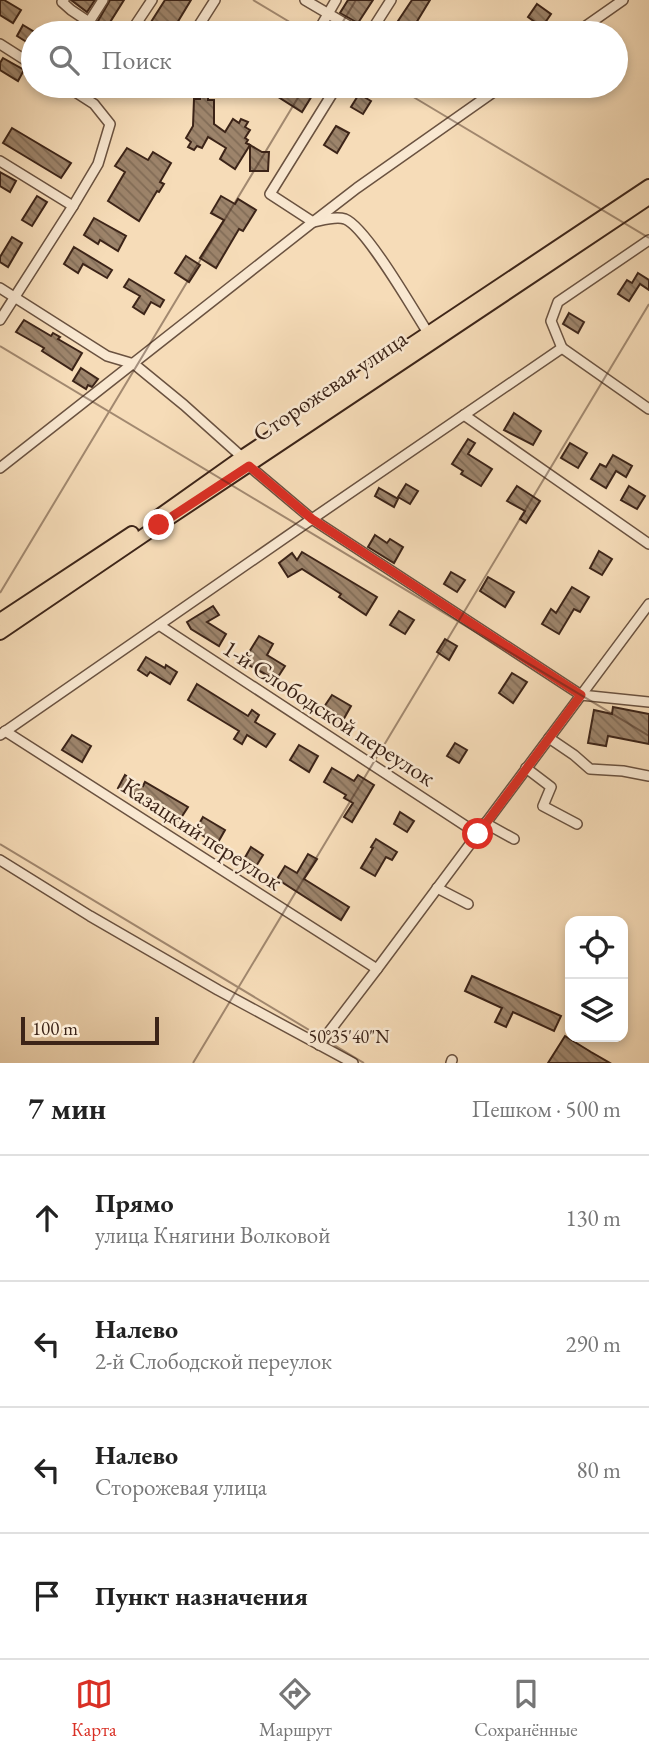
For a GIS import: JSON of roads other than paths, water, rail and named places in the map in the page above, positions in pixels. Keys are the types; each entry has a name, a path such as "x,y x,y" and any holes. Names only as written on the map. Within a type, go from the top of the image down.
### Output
{"main road":[{"name":"Сторожевая улица","path":"0,633 428,333 649,186"},
{"name":"Сторожевая улица","path":"0,620 649,198"}],"street":[{"path":"64,0 62,2 88,21"},
{"path":"90,21 103,0"},
{"path":"138,21 152,0"},
{"path":"202,21 215,0"},
{"path":"305,0 339,21"},
{"path":"324,21 337,0"},
{"path":"378,21 391,0"},
{"path":"593,21 623,0"},
{"path":"0,44 21,57"},
{"path":"0,320 98,164 110,124 94,104 85,98"},
{"path":"330,98 270,194 313,222 341,217 357,227 386,266 428,333"},
{"path":"0,468 357,188 485,98"},
{"path":"0,161 74,206"},
{"path":"649,240 558,302 551,321 562,348 649,409"},
{"path":"0,288 107,356 134,363 312,519 581,695 649,702"},
{"path":"3,733 562,348"},
{"path":"464,415 649,544"},
{"path":"318,1045 649,604"},
{"name":"1-й Слободской переулок","path":"159,625 478,834"},
{"name":"Казацкий переулок","path":"3,733 377,968"},
{"path":"549,738 590,769 649,776"},
{"path":"526,768 551,787 544,806 576,824"},
{"path":"485,823 514,839"},
{"path":"0,860 218,990 353,1063"},
{"path":"437,888 468,904"}]}
